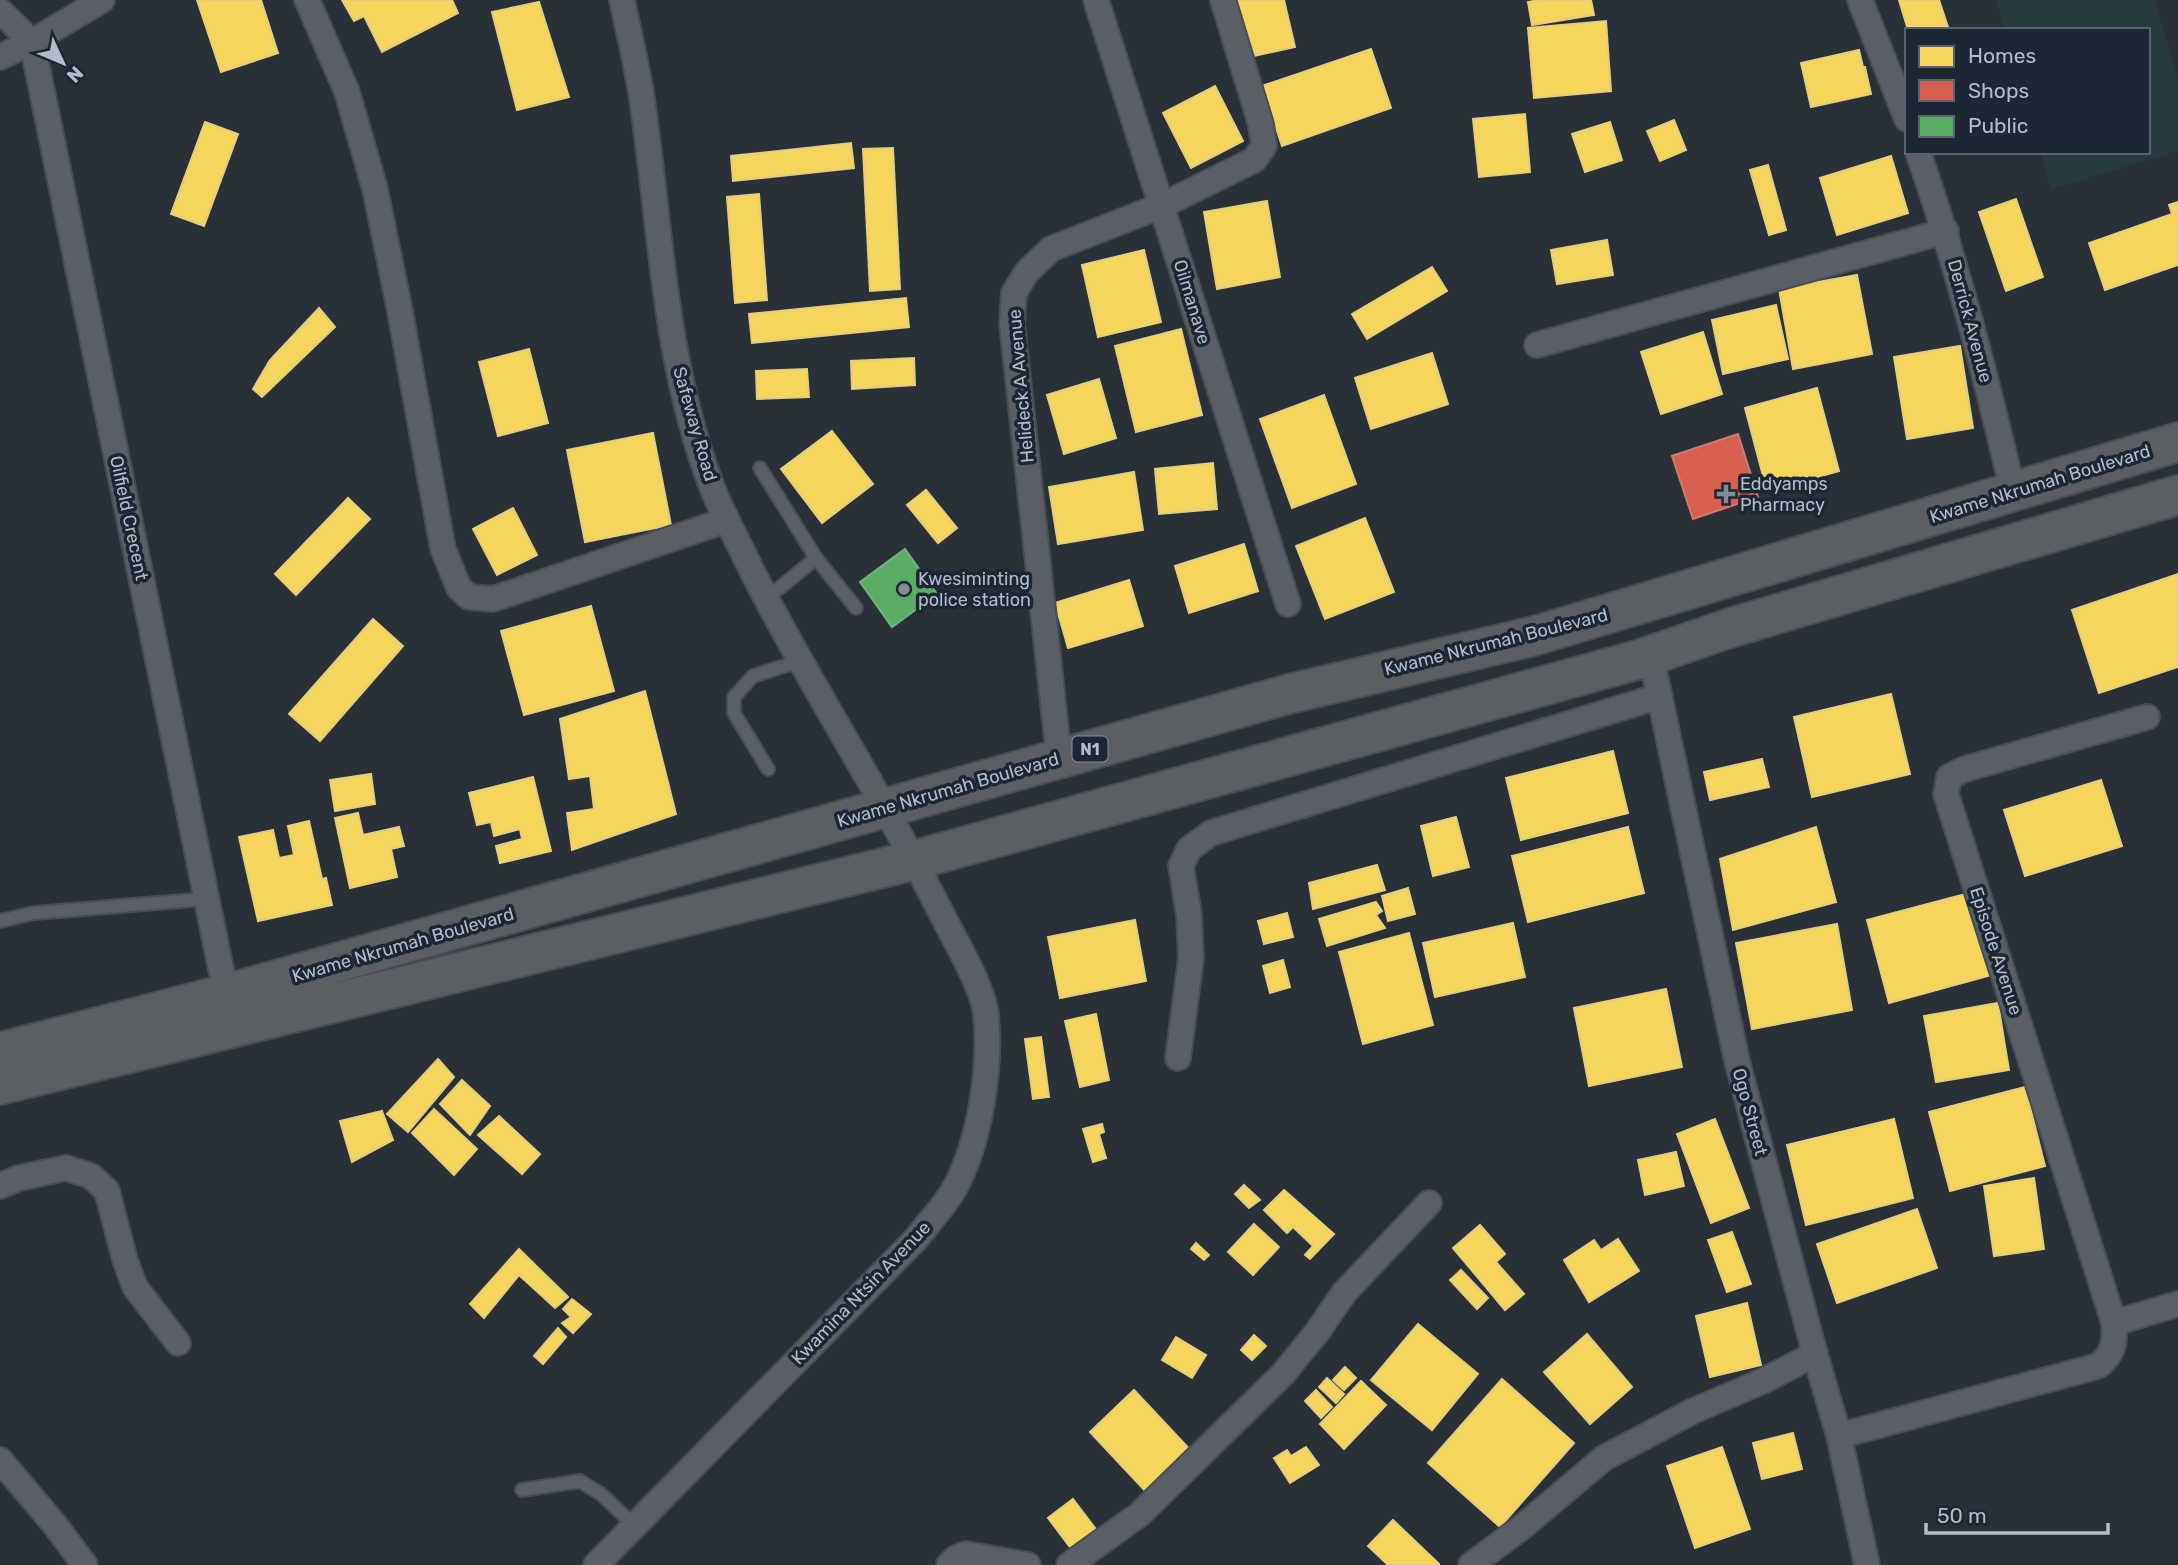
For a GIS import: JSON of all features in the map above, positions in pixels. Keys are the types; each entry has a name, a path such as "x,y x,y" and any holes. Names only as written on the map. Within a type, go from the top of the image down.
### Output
{"highway":[{"name":"Kwame Nkrumah Boulevard","path":"0,1052 226,994 1289,694 1534,636 2178,442"},
{"name":"Kwame Nkrumah Boulevard","path":"0,1085 915,860 1651,656 1733,627 2178,495"}],"street":[{"path":"0,57 32,43 102,0"},
{"path":"307,0 347,92 374,189 443,549 459,588 468,597 493,599 727,520"},
{"name":"Safeway Road","path":"622,0 641,97 680,385 712,486 766,599 800,662 887,808"},
{"name":"Oilmanave","path":"1096,0 1288,604"},
{"name":"Helideck A Avenue","path":"1059,758 1012,323 1014,293 1027,272 1051,250 1163,205 1254,160 1264,146 1261,125 1223,0"},
{"path":"1860,0 1905,114"},
{"path":"0,11 32,43"},
{"name":"Oilfield Crecent","path":"32,43 226,994"},
{"name":"Derrick Avenue","path":"1919,154 1946,231 1989,388 2013,492"},
{"path":"1537,345 1946,231"},
{"name":"Ogo Street","path":"1651,656 1737,1061 1839,1436 1867,1565"},
{"path":"1178,1058 1191,958 1189,915 1181,866 1189,849 1211,833 1660,696"},
{"name":"Episode Avenue","path":"2113,1323 1946,794 1949,776 1965,769 2147,717"},
{"name":"Kwamina Ntsin Avenue","path":"596,1565 916,1239 952,1193 966,1165 983,1096 987,1049 986,1012 972,974 887,808"},
{"path":"0,1186 19,1178 66,1168 91,1176 107,1191 135,1287 178,1343"},
{"path":"1069,1565 1140,1514 1283,1374 1344,1293 1429,1203"},
{"path":"1839,1436 2098,1366 2111,1356 2115,1342 2113,1323 2178,1304"},
{"path":"1471,1565 1521,1528 1604,1458 1693,1411 1763,1381 1815,1354"},
{"path":"0,1460 85,1565"},
{"path":"949,1565 966,1554 1028,1565"}],"lane":[{"path":"760,468 816,558 856,608"},
{"path":"766,599 816,558"},
{"path":"768,769 734,713 734,697 753,676 800,662"},
{"path":"0,921 34,913 207,899"},
{"path":"522,1490 580,1481 601,1494 635,1526"}],"green space":[{"path":"1996,0 2155,0 2178,80 2178,151 2051,189 2041,154 2150,154 2150,28 2003,28"}],"building: Homes":[{"path":"197,0 261,0 278,53 221,72"},
{"path":"342,0 452,0 458,13 382,52 364,16 354,21"},
{"path":"1236,0 1284,0 1295,47 1249,57"},
{"path":"1591,0 1594,15 1532,25 1528,2"},
{"path":"1899,0 1939,0 1948,28 1907,28"},
{"path":"539,2 569,97 517,110 492,12"},
{"path":"1606,21 1611,91 1534,98 1528,28"},
{"path":"1371,49 1391,108 1282,146 1262,86"},
{"path":"1859,50 1871,94 1811,107 1801,63"},
{"path":"1215,86 1243,141 1191,168 1163,113"},
{"path":"1525,114 1530,172 1479,177 1473,119"},
{"path":"1674,120 1686,150 1660,161 1647,131"},
{"path":"205,122 238,134 204,226 171,214"},
{"path":"1610,122 1622,160 1585,172 1572,134"},
{"path":"851,143 854,168 733,181 731,156"},
{"path":"893,148 900,289 870,291 863,149"},
{"path":"1891,156 1908,213 1837,235 1820,178"},
{"path":"1768,165 1786,230 1769,235 1750,170"},
{"path":"759,194 767,300 735,303 727,197"},
{"path":"2016,199 2043,277 2006,291 1979,212"},
{"path":"1267,201 1280,277 1217,289 1204,212"},
{"path":"2178,202 2178,265 2105,290 2089,243 2172,214 2169,205"},
{"path":"1607,240 1613,275 1557,284 1551,250"},
{"path":"1144,250 1161,322 1098,337 1082,265"},
{"path":"1432,267 1447,291 1367,339 1352,314"},
{"path":"1857,275 1872,354 1793,369 1779,289"},
{"path":"906,298 909,327 752,343 749,314"},
{"path":"1776,305 1788,359 1723,374 1712,320"},
{"path":"319,308 335,327 262,397 253,389 270,360"},
{"path":"1181,329 1202,415 1136,432 1115,346"},
{"path":"1703,332 1722,394 1661,414 1641,352"},
{"path":"1960,346 1973,428 1907,439 1894,357"},
{"path":"529,349 548,423 498,436 479,362"},
{"path":"1432,353 1448,404 1371,429 1355,378"},
{"path":"914,358 915,385 852,389 851,361"},
{"path":"807,369 809,397 757,399 756,371"},
{"path":"1099,379 1116,438 1064,454 1047,395"},
{"path":"1817,388 1839,471 1767,491 1745,408"},
{"path":"1324,395 1356,484 1292,508 1260,419"},
{"path":"832,431 873,484 822,523 781,469"},
{"path":"653,433 671,525 585,542 567,450"},
{"path":"1213,463 1217,509 1159,514 1155,469"},
{"path":"1134,472 1143,530 1058,544 1049,487"},
{"path":"926,490 957,528 938,543 907,505"},
{"path":"348,498 370,519 296,595 275,574"},
{"path":"513,508 537,555 497,575 473,529"},
{"path":"1365,518 1394,592 1325,619 1296,546"},
{"path":"1244,544 1258,591 1189,613 1175,566"},
{"path":"2178,574 2178,667 2099,693 2072,610"},
{"path":"1129,580 1143,626 1068,648 1055,603"},
{"path":"591,606 614,691 524,715 501,631"},
{"path":"373,619 403,646 320,741 289,714"},
{"path":"645,691 676,814 572,850 567,813 594,809 590,776 569,779 560,719"},
{"path":"1891,694 1910,774 1812,797 1794,717"},
{"path":"1613,751 1628,813 1521,840 1506,778"},
{"path":"1762,759 1769,787 1710,800 1704,772"},
{"path":"371,774 375,804 335,811 330,780"},
{"path":"533,777 551,851 500,863 496,846 522,839 520,829 494,836 491,822 477,825 469,793"},
{"path":"2101,780 2122,846 2025,876 2004,810"},
{"path":"358,813 363,835 399,827 404,846 391,849 397,877 350,888 335,818"},
{"path":"1456,817 1469,867 1433,876 1421,826"},
{"path":"309,821 322,879 326,878 332,905 258,921 239,837 273,830 279,858 294,855 288,826"},
{"path":"1628,827 1644,893 1528,922 1512,856"},
{"path":"1816,827 1836,902 1733,930 1720,859"},
{"path":"1377,865 1385,890 1313,909 1309,883"},
{"path":"1408,888 1415,914 1388,921 1382,896"},
{"path":"1973,892 1995,974 1889,1003 1867,920"},
{"path":"1376,902 1382,911 1376,915 1385,928 1327,946 1319,919"},
{"path":"1287,913 1293,937 1264,944 1258,921"},
{"path":"1135,920 1146,981 1060,998 1048,937"},
{"path":"1513,923 1525,977 1435,997 1423,943"},
{"path":"1837,924 1852,1010 1752,1029 1736,943"},
{"path":"1409,933 1433,1025 1363,1044 1339,952"},
{"path":"1283,960 1290,987 1270,993 1263,966"},
{"path":"1666,989 1682,1067 1589,1086 1574,1008"},
{"path":"1998,1003 2009,1070 1936,1082 1924,1016"},
{"path":"1096,1014 1109,1080 1080,1087 1065,1021"},
{"path":"1041,1037 1049,1097 1033,1099 1025,1039"},
{"path":"438,1059 454,1077 408,1132 387,1114"},
{"path":"462,1080 490,1106 470,1135 440,1104"},
{"path":"2025,1087 2045,1166 1950,1191 1929,1112"},
{"path":"434,1109 477,1149 454,1175 412,1133"},
{"path":"382,1111 393,1140 352,1162 340,1121"},
{"path":"499,1116 540,1154 522,1174 478,1135"},
{"path":"1715,1119 1749,1208 1711,1223 1677,1134"},
{"path":"1894,1119 1913,1198 1806,1225 1787,1145"},
{"path":"1102,1124 1104,1132 1099,1134 1106,1158 1093,1162 1083,1129"},
{"path":"1676,1152 1684,1186 1645,1195 1638,1160"},
{"path":"2034,1178 2044,1249 1994,1256 1984,1186"},
{"path":"1244,1185 1260,1200 1249,1208 1235,1194"},
{"path":"1284,1190 1334,1234 1310,1259 1305,1255 1313,1246 1293,1227 1287,1233 1264,1210"},
{"path":"1917,1209 1937,1268 1837,1303 1817,1244"},
{"path":"1254,1224 1279,1247 1253,1275 1228,1252"},
{"path":"1480,1225 1505,1254 1496,1262 1524,1294 1505,1310 1453,1248"},
{"path":"1732,1232 1751,1284 1727,1292 1708,1240"},
{"path":"1618,1239 1639,1271 1589,1302 1564,1260 1594,1240 1601,1250"},
{"path":"1196,1243 1209,1255 1204,1260 1191,1249"},
{"path":"519,1249 568,1297 555,1308 519,1275 484,1318 470,1304"},
{"path":"1461,1270 1488,1298 1477,1309 1450,1280"},
{"path":"572,1299 591,1314 573,1333 562,1323 571,1317 563,1309"},
{"path":"1747,1303 1761,1365 1710,1377 1696,1316"},
{"path":"1418,1324 1478,1374 1432,1430 1371,1380"},
{"path":"558,1328 566,1337 543,1364 534,1356"},
{"path":"1587,1334 1632,1387 1590,1424 1544,1372"},
{"path":"1254,1335 1266,1346 1252,1360 1241,1350"},
{"path":"1176,1337 1206,1355 1192,1378 1162,1360"},
{"path":"1345,1367 1356,1378 1344,1390 1333,1380"},
{"path":"1327,1378 1344,1394 1336,1403 1319,1387"},
{"path":"1502,1379 1574,1443 1500,1527 1428,1463"},
{"path":"1361,1381 1386,1405 1344,1449 1320,1424"},
{"path":"1134,1390 1195,1455 1150,1496 1090,1432"},
{"path":"1316,1390 1332,1407 1321,1418 1305,1401"},
{"path":"1793,1433 1802,1469 1762,1479 1753,1443"},
{"path":"1306,1447 1319,1465 1290,1483 1274,1458 1287,1450 1291,1456"},
{"path":"1722,1447 1750,1529 1695,1548 1667,1466"},
{"path":"1073,1499 1098,1532 1073,1551 1048,1518"},
{"path":"1393,1520 1439,1565 1388,1565 1368,1546"}],"building: Shops":[{"path":"1738,434 1758,497 1693,519 1672,456"}],"building: Public":[{"path":"905,549 937,594 892,627 860,582"}],"place":[{"name":"Eddyamps Pharmacy","path":"1726,494"},
{"name":"Kwesiminting police station","path":"904,589"}]}
